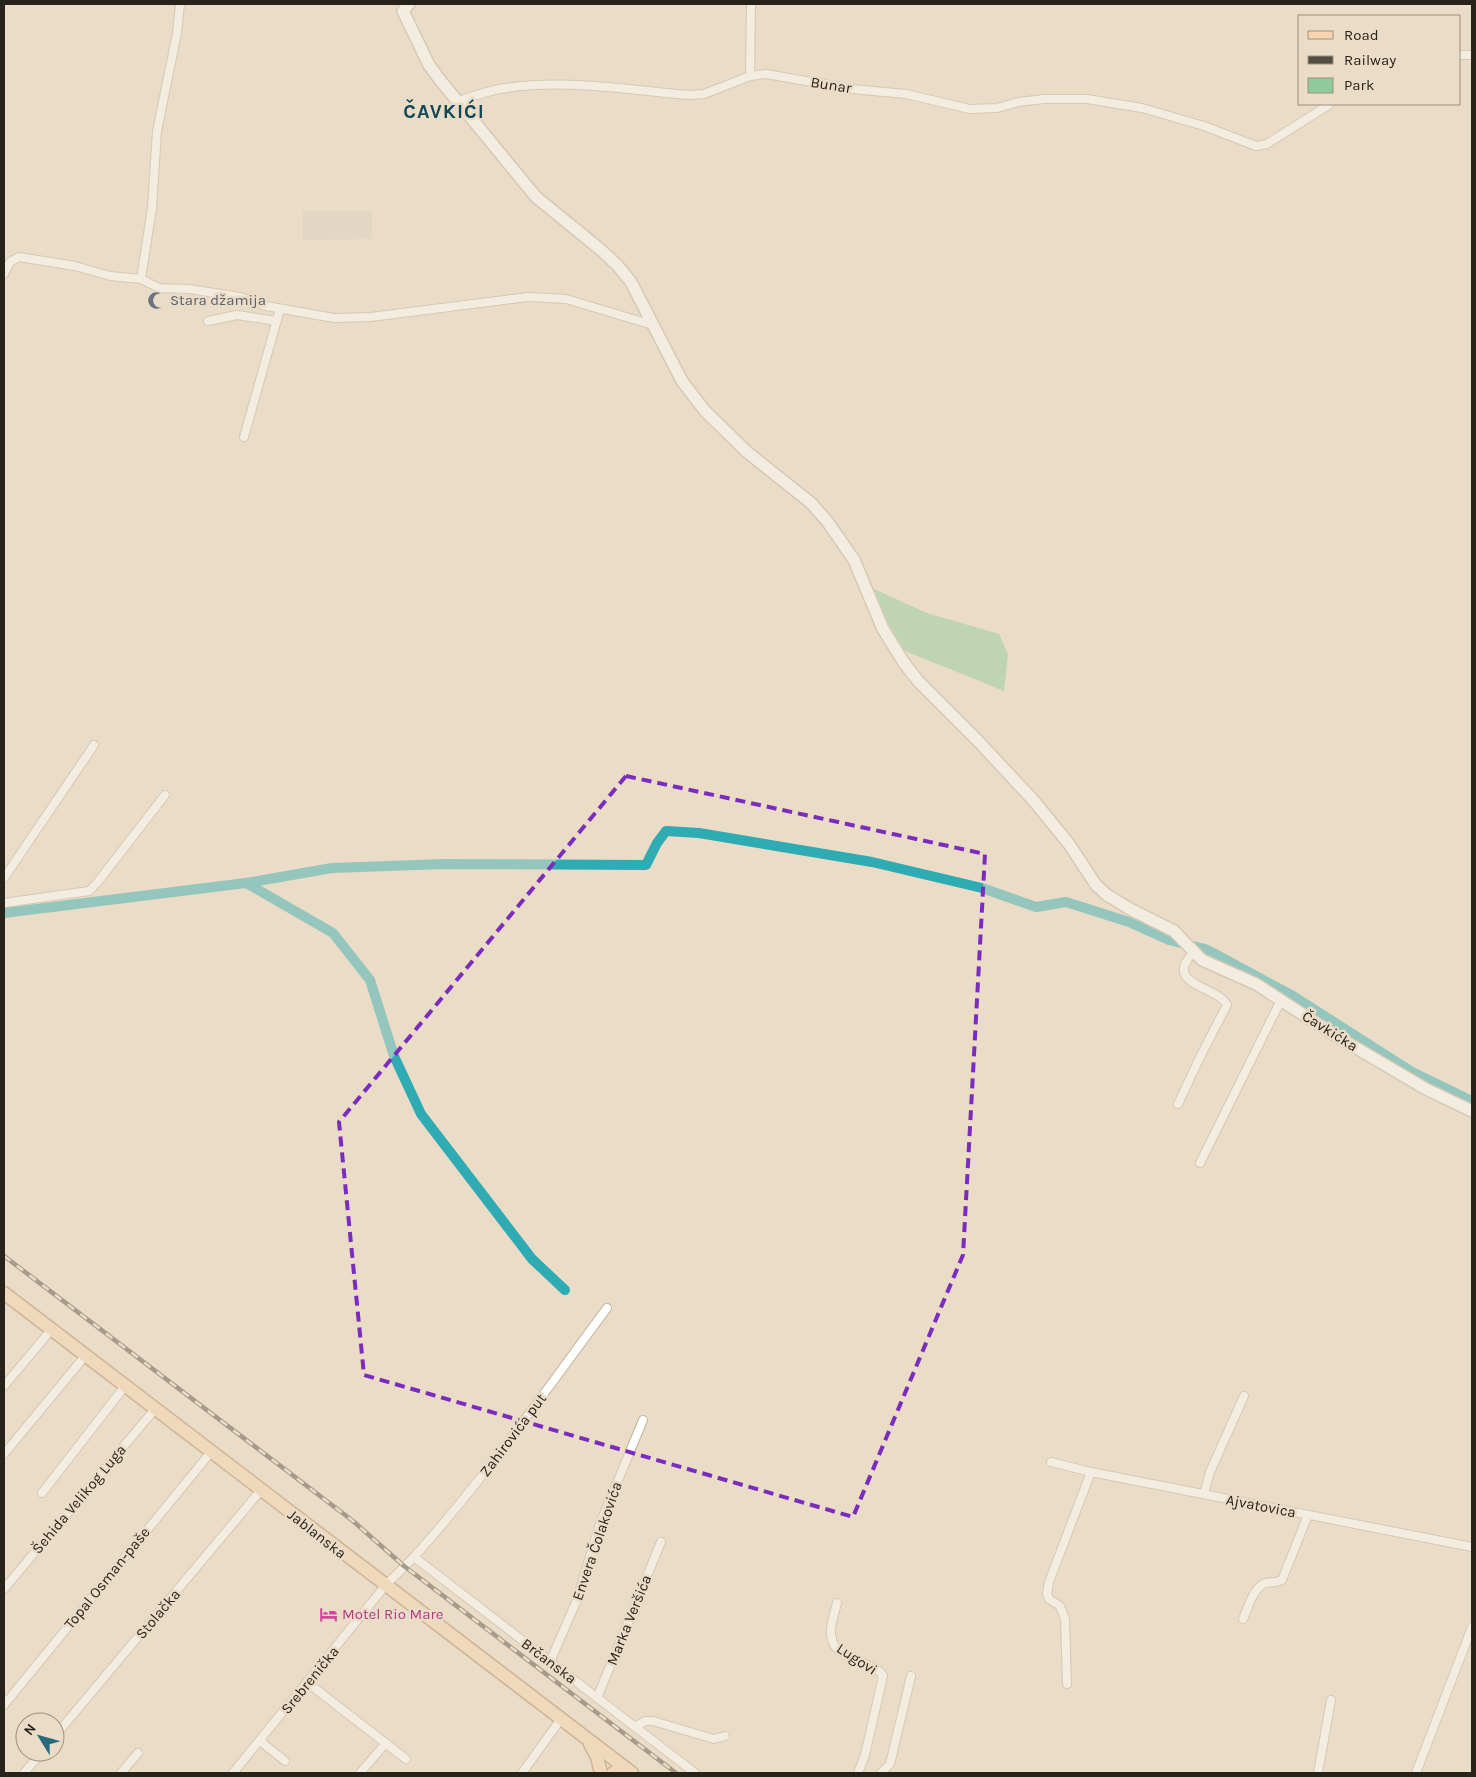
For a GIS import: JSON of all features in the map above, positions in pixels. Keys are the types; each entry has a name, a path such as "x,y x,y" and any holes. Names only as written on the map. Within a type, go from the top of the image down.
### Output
{"main road":[{"name":"Jablanska","path":"4,1293 587,1739 625,1771"},
{"path":"587,1739 601,1773"}],"street":[{"path":"141,279 152,208 157,131 177,33 180,4"},
{"path":"750,76 751,4"},
{"path":"404,6 429,65 510,167 536,197 618,266 631,282 682,381 705,411 741,447 811,503 827,521 854,560 878,618 894,648 918,682 979,742 1034,801 1069,844 1096,885 1107,895 1130,909 1174,931 1192,951 1184,966 1188,979 1193,984 1223,999 1227,1005 1178,1104"},
{"name":"Bunar","path":"458,101 495,90 553,85 690,95 704,94 750,76 766,74 852,89 906,94 970,109 997,108 1018,102 1044,99 1087,99 1142,108 1204,126 1256,146 1267,144 1328,105"},
{"path":"4,274 10,262 19,258 75,266 110,276 141,279 159,288 189,288 240,297 280,309 334,318 371,317 528,297 549,297 581,302 653,325"},
{"path":"244,437 280,309"},
{"path":"208,321 237,316 277,321"},
{"path":"4,878 94,745"},
{"path":"4,904 89,890 97,883 165,795"},
{"name":"Čavkićka","path":"1192,951 1202,960 1256,984 1336,1036 1426,1089 1472,1111"},
{"path":"1200,1163 1281,1000"},
{"name":"Zahirovića put","path":"414,1557 448,1519 484,1473 607,1308"},
{"path":"4,1386 50,1330"},
{"path":"4,1454 85,1356"},
{"path":"42,1493 125,1386"},
{"path":"1204,1494 1213,1464 1244,1396"},
{"name":"Šehida Velikog Luga","path":"4,1589 155,1409"},
{"name":"Envera Čolakovića","path":"550,1662 576,1602 600,1524 643,1420"},
{"name":"Topal Osman-paše","path":"4,1704 211,1452"},
{"name":"Ajvatovica","path":"1051,1462 1091,1472 1472,1547"},
{"path":"1067,1684 1065,1618 1060,1606 1049,1599 1047,1594 1049,1582 1091,1472"},
{"name":"Stolačka","path":"65,1724 261,1490"},
{"path":"1243,1619 1260,1586 1282,1580 1308,1515"},
{"name":"Marka Veršića","path":"597,1698 661,1542"},
{"name":"Srebrenička","path":"233,1773 385,1586 414,1557"},
{"name":"Brčanska","path":"414,1557 695,1773"},
{"name":"Lugovi","path":"837,1603 831,1632 832,1642 838,1650 876,1669 883,1676 865,1755 858,1773"},
{"path":"1416,1773 1472,1627"},
{"path":"881,1773 890,1764 911,1676"},
{"path":"308,1683 406,1759"},
{"path":"1318,1773 1331,1700"},
{"path":"522,1773 561,1719"},
{"path":"635,1727 645,1722 653,1721 714,1739 725,1736"},
{"path":"260,1741 285,1762"},
{"path":"360,1773 386,1743"},
{"path":"121,1773 138,1753"},
{"path":"24,1773 33,1762"}],"highlighted area":[{"path":"626,776 985,854 963,1255 853,1517 364,1375 339,1122"}],"shaded area":[{"path":"303,211 372,211 372,239 303,240"}],"green space":[{"path":"874,589 927,613 999,634 1008,654 1004,691 905,651 887,622"}],"waterway":[{"path":"4,913 246,883 332,868 445,864 646,865 657,843 666,831 699,833 872,862 982,888 1036,907 1066,902 1129,922 1169,940 1205,949 1215,954 1293,996 1412,1072 1472,1101"},
{"path":"246,883 333,933 370,980 394,1056 421,1114 532,1259 565,1290"}],"railway":[{"path":"4,1256 353,1521 404,1566 676,1773"}],"place":[{"name":"Stara džamija","path":"156,300"},
{"name":"Motel Rio Mare","path":"328,1614"}],"district":[{"name":"ČAVKIĆI","path":"444,111"}]}
